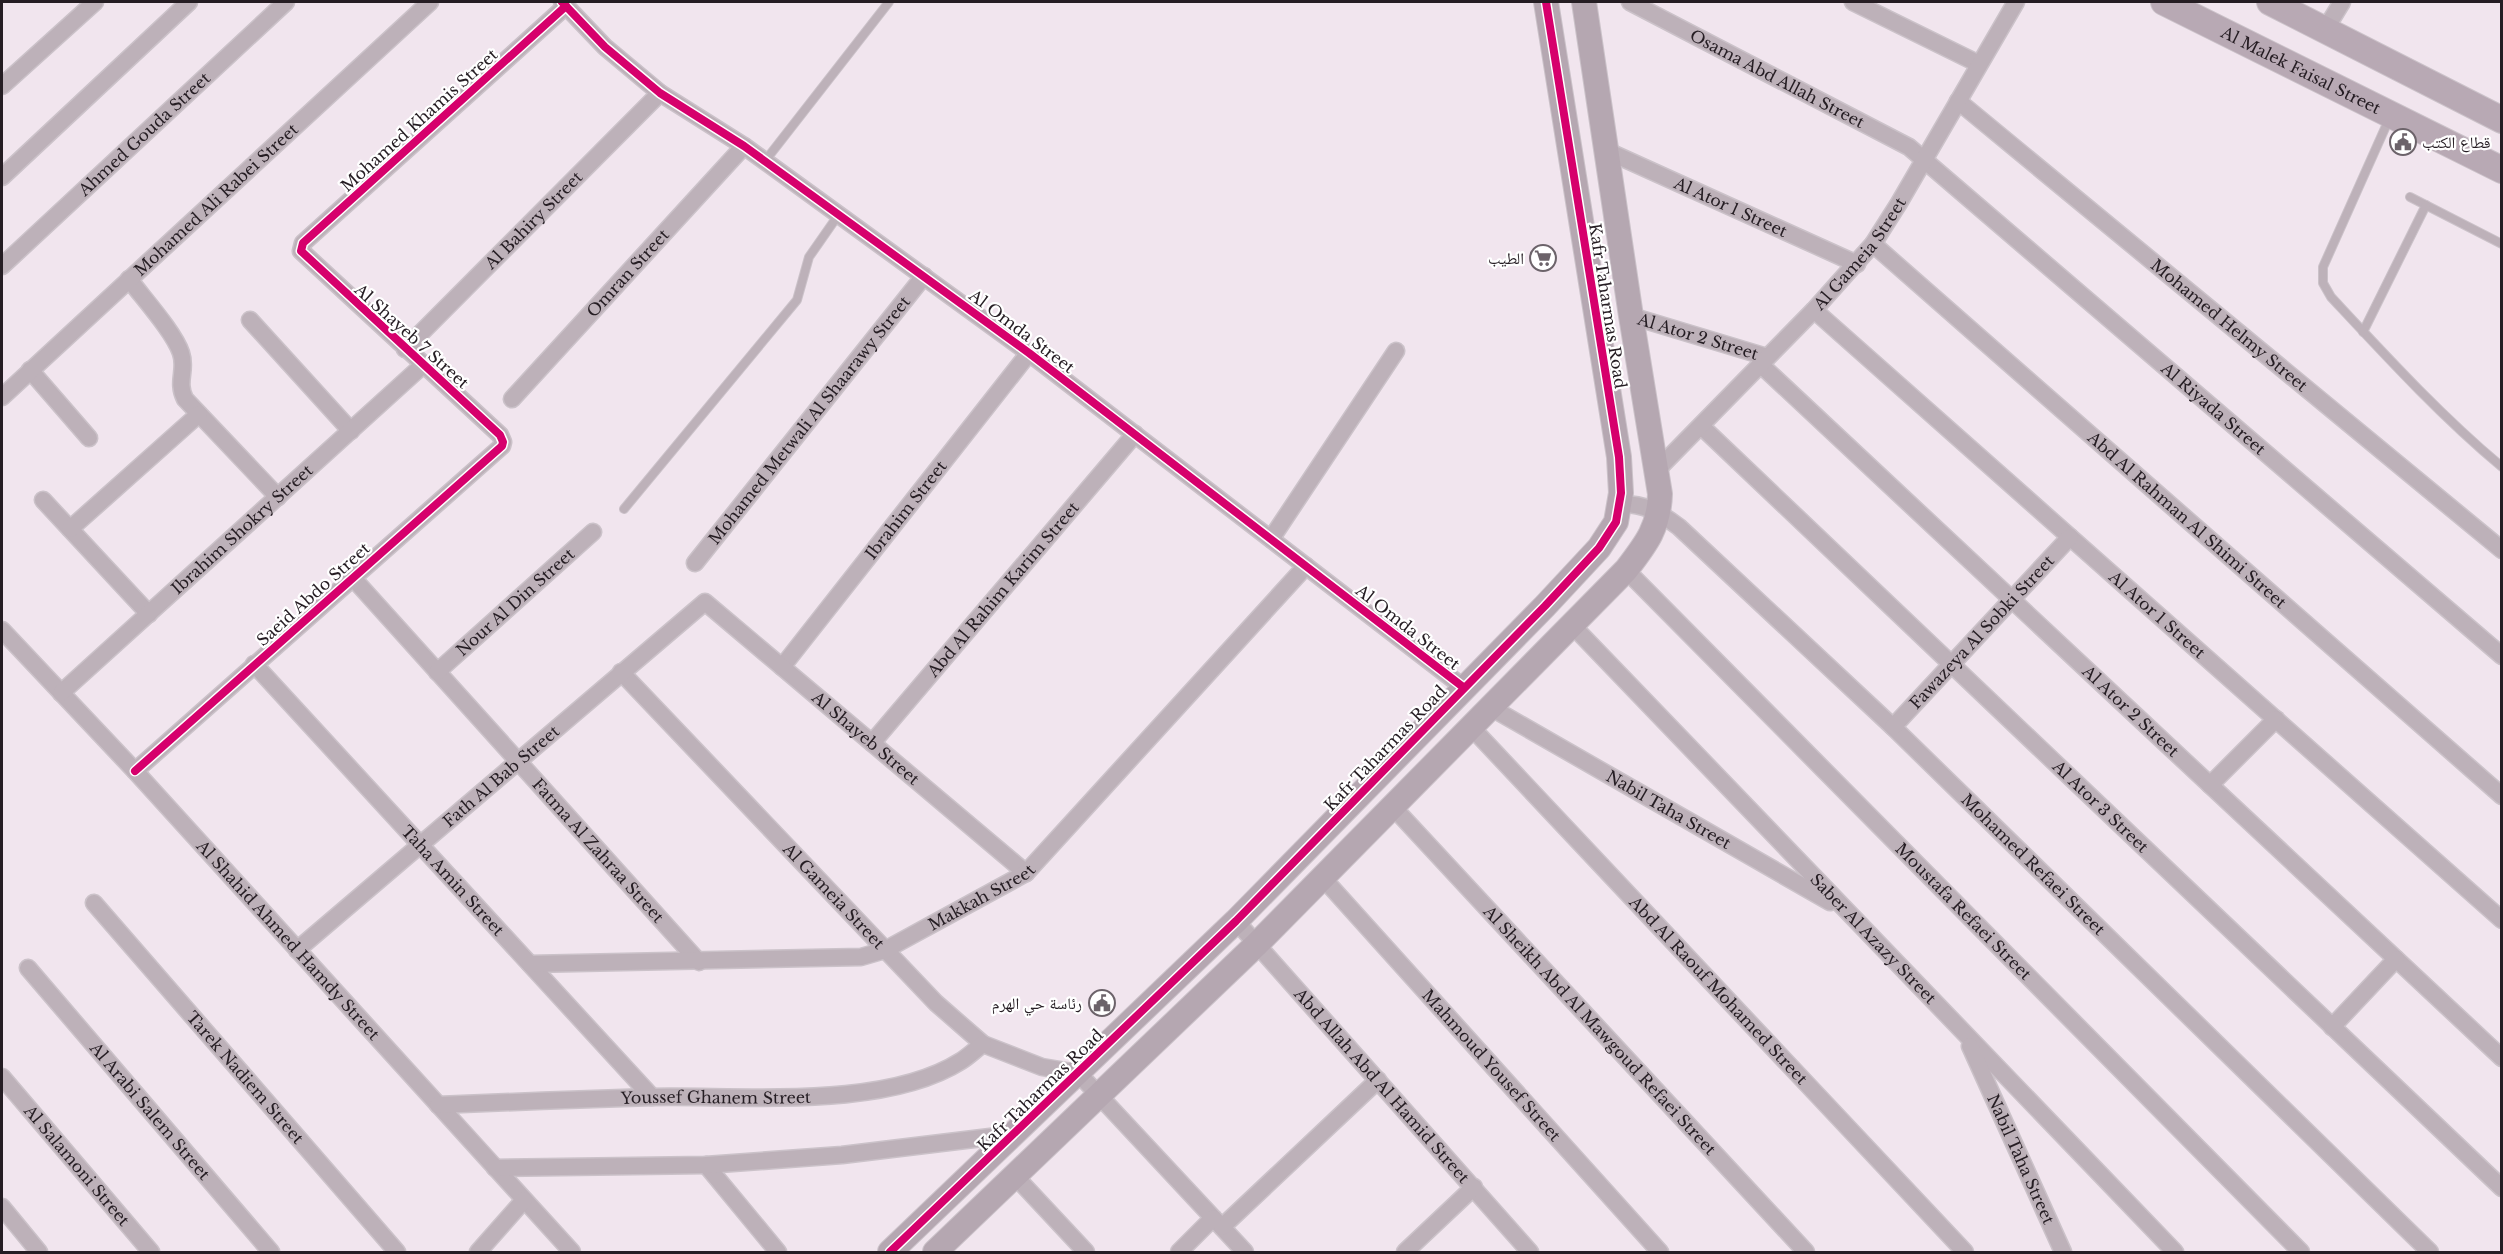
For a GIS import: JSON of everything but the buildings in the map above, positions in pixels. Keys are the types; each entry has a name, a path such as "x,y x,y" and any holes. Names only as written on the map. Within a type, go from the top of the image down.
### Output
{"main road":[{"name":"Al Malek Faisal Street","path":"2164,2 2502,170"},
{"path":"2270,2 2502,120"}],"street":[{"path":"2,86 94,2"},
{"path":"2,177 189,2"},
{"name":"Ahmed Gouda Street","path":"2,266 286,2"},
{"name":"Mohamed Ali Rabei Street","path":"2,397 430,2"},
{"name":"Kafr Taharmas Road","path":"890,1252 1236,921 1463,687 1545,606 1599,548 1616,522 1621,493 1618,457 1546,2"},
{"name":"Kafr Taharmas Road","path":"935,1252 1257,944 1394,808 1626,570 1653,532 1660,513 1657,470 1605,150 1584,2"},
{"name":"Osama Abd Allah Street","path":"1630,2 1894,138 1924,159"},
{"path":"1853,2 1980,64"},
{"name":"Al Gameia Street","path":"1657,470 1814,310 1873,244 2016,2"},
{"path":"2325,30 2342,2"},
{"name":"Al Omda Street","path":"564,4 605,46 660,93 744,146 1029,353 1463,687"},
{"name":"Mohamed Khamis Street","path":"306,258 301,251 303,243 564,4"},
{"name":"Al Bahiry Street","path":"405,349 660,93"},
{"name":"Mohamed Helmy Street","path":"1958,101 2502,550"},
{"name":"Omran Street","path":"512,399 744,146"},
{"name":"Al Ator 1 Street","path":"1605,150 1857,264"},
{"name":"Al Riyada Street","path":"1924,159 2502,656"},
{"name":"Abd Al Rahman Al Shimi Street","path":"1873,244 2502,795"},
{"name":"Al Shayeb 7 Street","path":"306,258 500,435"},
{"name":"Mohamed Metwali Al Shaarawy Street","path":"696,563 924,276"},
{"path":"129,279 179,347 183,365 181,390 199,414 278,497"},
{"name":"Al Ator 1 Street","path":"1814,310 2502,920"},
{"name":"Al Ator 2 Street","path":"1631,316 1764,361 2012,599 2502,1058"},
{"path":"250,320 351,431"},
{"path":"1271,539 1396,351"},
{"name":"Ibrahim Street","path":"782,667 1029,353"},
{"name":"Ibrahim Shokry Street","path":"61,693 423,365"},
{"path":"30,370 89,438"},
{"path":"70,529 199,414"},
{"name":"Al Ator 3 Street","path":"1701,426 2502,1188"},
{"name":"Abd Al Rahim Karim Street","path":"872,743 1134,434"},
{"name":"Saeid Abdo Street","path":"135,771 499,448 503,442 500,435"},
{"path":"43,500 149,614"},
{"name":"Mohamed Refaei Street","path":"1619,504 1640,505 1660,513 1687,535 1893,726 2430,1252"},
{"name":"Nour Al Din Street","path":"437,672 593,532"},
{"name":"Fawazeya Al Sobki Street","path":"1893,726 2070,537"},
{"name":"Makkah Street","path":"530,964 861,957 885,950 1026,873 1306,566"},
{"name":"Moustafa Refaei Street","path":"1626,570 2301,1252"},
{"name":"Fatma Al Zahraa Street","path":"351,578 699,962"},
{"name":"Al Shayeb Street","path":"705,602 1026,873"},
{"name":"Fath Al Bab Street","path":"297,950 705,602"},
{"name":"Saber Al Azazy Street","path":"1572,625 2175,1252"},
{"name":"Al Shahid Ahmed Hamdy Street","path":"2,630 135,771 572,1252"},
{"name":"Taha Amin Street","path":"254,664 652,1097"},
{"name":"Al Gameia Street","path":"621,672 936,1003 983,1044 1042,1067 1078,1073"},
{"name":"Nabil Taha Street","path":"1491,707 1847,911"},
{"path":"2210,785 2276,719"},
{"name":"Abd Al Raouf Mohamed Street","path":"1472,728 1965,1252"},
{"name":"Al Sheikh Abd Al Mawgoud Refaei Street","path":"1394,808 1806,1252"},
{"name":"Mahmoud Yousef Street","path":"1323,878 1660,1252"},
{"name":"Tarek Nadiem Street","path":"94,903 397,1252"},
{"name":"Abd Allah Abd Al Hamid Street","path":"1236,921 1530,1252"},
{"path":"2332,1027 2396,959"},
{"name":"Al Arabi Salem Street","path":"28,968 271,1252"},
{"name":"Nabil Taha Street","path":"1964,1034 2063,1252"},
{"name":"Youssef Ghanem Street","path":"438,1105 652,1097 790,1097 865,1093 901,1085 934,1074 961,1061 983,1044"},
{"path":"1078,1073 1245,1252"},
{"name":"Al Salamoni Street","path":"2,1077 151,1252"},
{"path":"1179,1252 1217,1223 1378,1080"},
{"path":"495,1168 706,1165 842,1155 1015,1134"},
{"path":"706,1165 778,1252"},
{"path":"1015,1176 1086,1252"},
{"path":"1406,1252 1474,1187"},
{"path":"478,1252 524,1200"},
{"path":"2,1207 39,1252"}],"lane":[{"path":"765,161 889,2"},
{"path":"2391,115 2323,267 2323,283 2326,291 2363,332 2438,410 2502,467"},
{"path":"2410,197 2502,244"},
{"path":"2363,332 2426,205"},
{"path":"624,509 797,300 809,257 839,213"}],"cycle path":[{"path":"562,2 605,47 660,93 744,146 1029,353 1463,687"},
{"path":"890,1252 1236,921 1545,606 1599,548 1616,522 1621,493 1619,457 1546,2"},
{"path":"135,771 502,446 500,435 301,251 303,243 566,6"}],"place":[{"name":"قطاع الكتب","path":"2403,142"},
{"name":"الطيب","path":"1543,258"},
{"name":"رئاسة حي الهرم","path":"1102,1003"}]}
